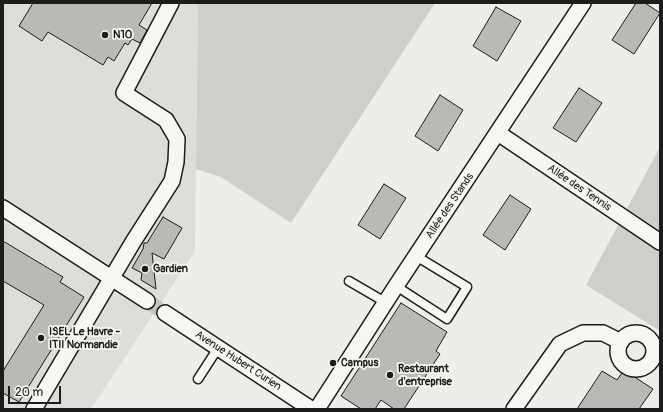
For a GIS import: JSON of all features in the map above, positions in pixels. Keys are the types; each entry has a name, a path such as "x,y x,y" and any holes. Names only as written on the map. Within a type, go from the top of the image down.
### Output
{"street":[{"path":"34,409 111,278 172,181 176,162 177,140 166,120 124,93 171,3"},
{"name":"Allée des Stands","path":"317,409 385,302 584,3"},
{"name":"Allée des Tennis","path":"498,133 660,242"},
{"path":"3,208 147,301"},
{"name":"Avenue Hubert Curien","path":"166,313 311,409"},
{"path":"514,409 560,344 583,333 603,333 621,342"}],"lane":[{"path":"396,286 447,319 467,287 416,256"},
{"path":"349,280 385,302"},
{"path":"198,379 218,348"}],"shaded area":[{"path":"3,3 198,3 195,251 91,409 3,409"},
{"path":"198,3 435,3 291,223 221,177 196,169"},
{"path":"660,147 660,331 586,285"}],"building":[{"name":"N10","path":"33,3 152,3 139,25 147,30 140,43 132,39 128,45 125,43 114,61 108,57 103,65 48,32 42,41 19,26"},
{"path":"636,3 645,3 660,13 634,54 612,40"},
{"path":"496,7 521,21 497,61 473,46"},
{"path":"579,88 602,103 576,142 553,128"},
{"path":"440,95 463,110 438,151 415,136"},
{"path":"384,184 406,198 380,239 358,225"},
{"path":"510,195 531,209 505,250 483,235"},
{"path":"163,217 182,228 164,259 152,253 156,289 141,280 142,273 132,268 143,249 144,243 147,243"},
{"name":"ISEL Le Havre - ITII Normandie","path":"3,241 63,277 60,282 84,297 19,402 3,393 3,371 44,305 3,281"},
{"name":"Restaurant d'entreprise","path":"401,303 447,332 436,351 440,354 404,409 394,409 381,400 375,409 361,409 341,396"},
{"path":"624,370 653,389 639,409 577,409 602,371 617,380"}],"tunnel":[{"path":"147,301 165,313"}],"place":[{"name":"N10","path":"105,35"},
{"name":"Gardien","path":"145,269"},
{"name":"ISEL Le Havre - ITII Normandie","path":"41,338"},
{"name":"Campus","path":"333,363"},
{"name":"Restaurant d'entreprise","path":"390,375"}]}
